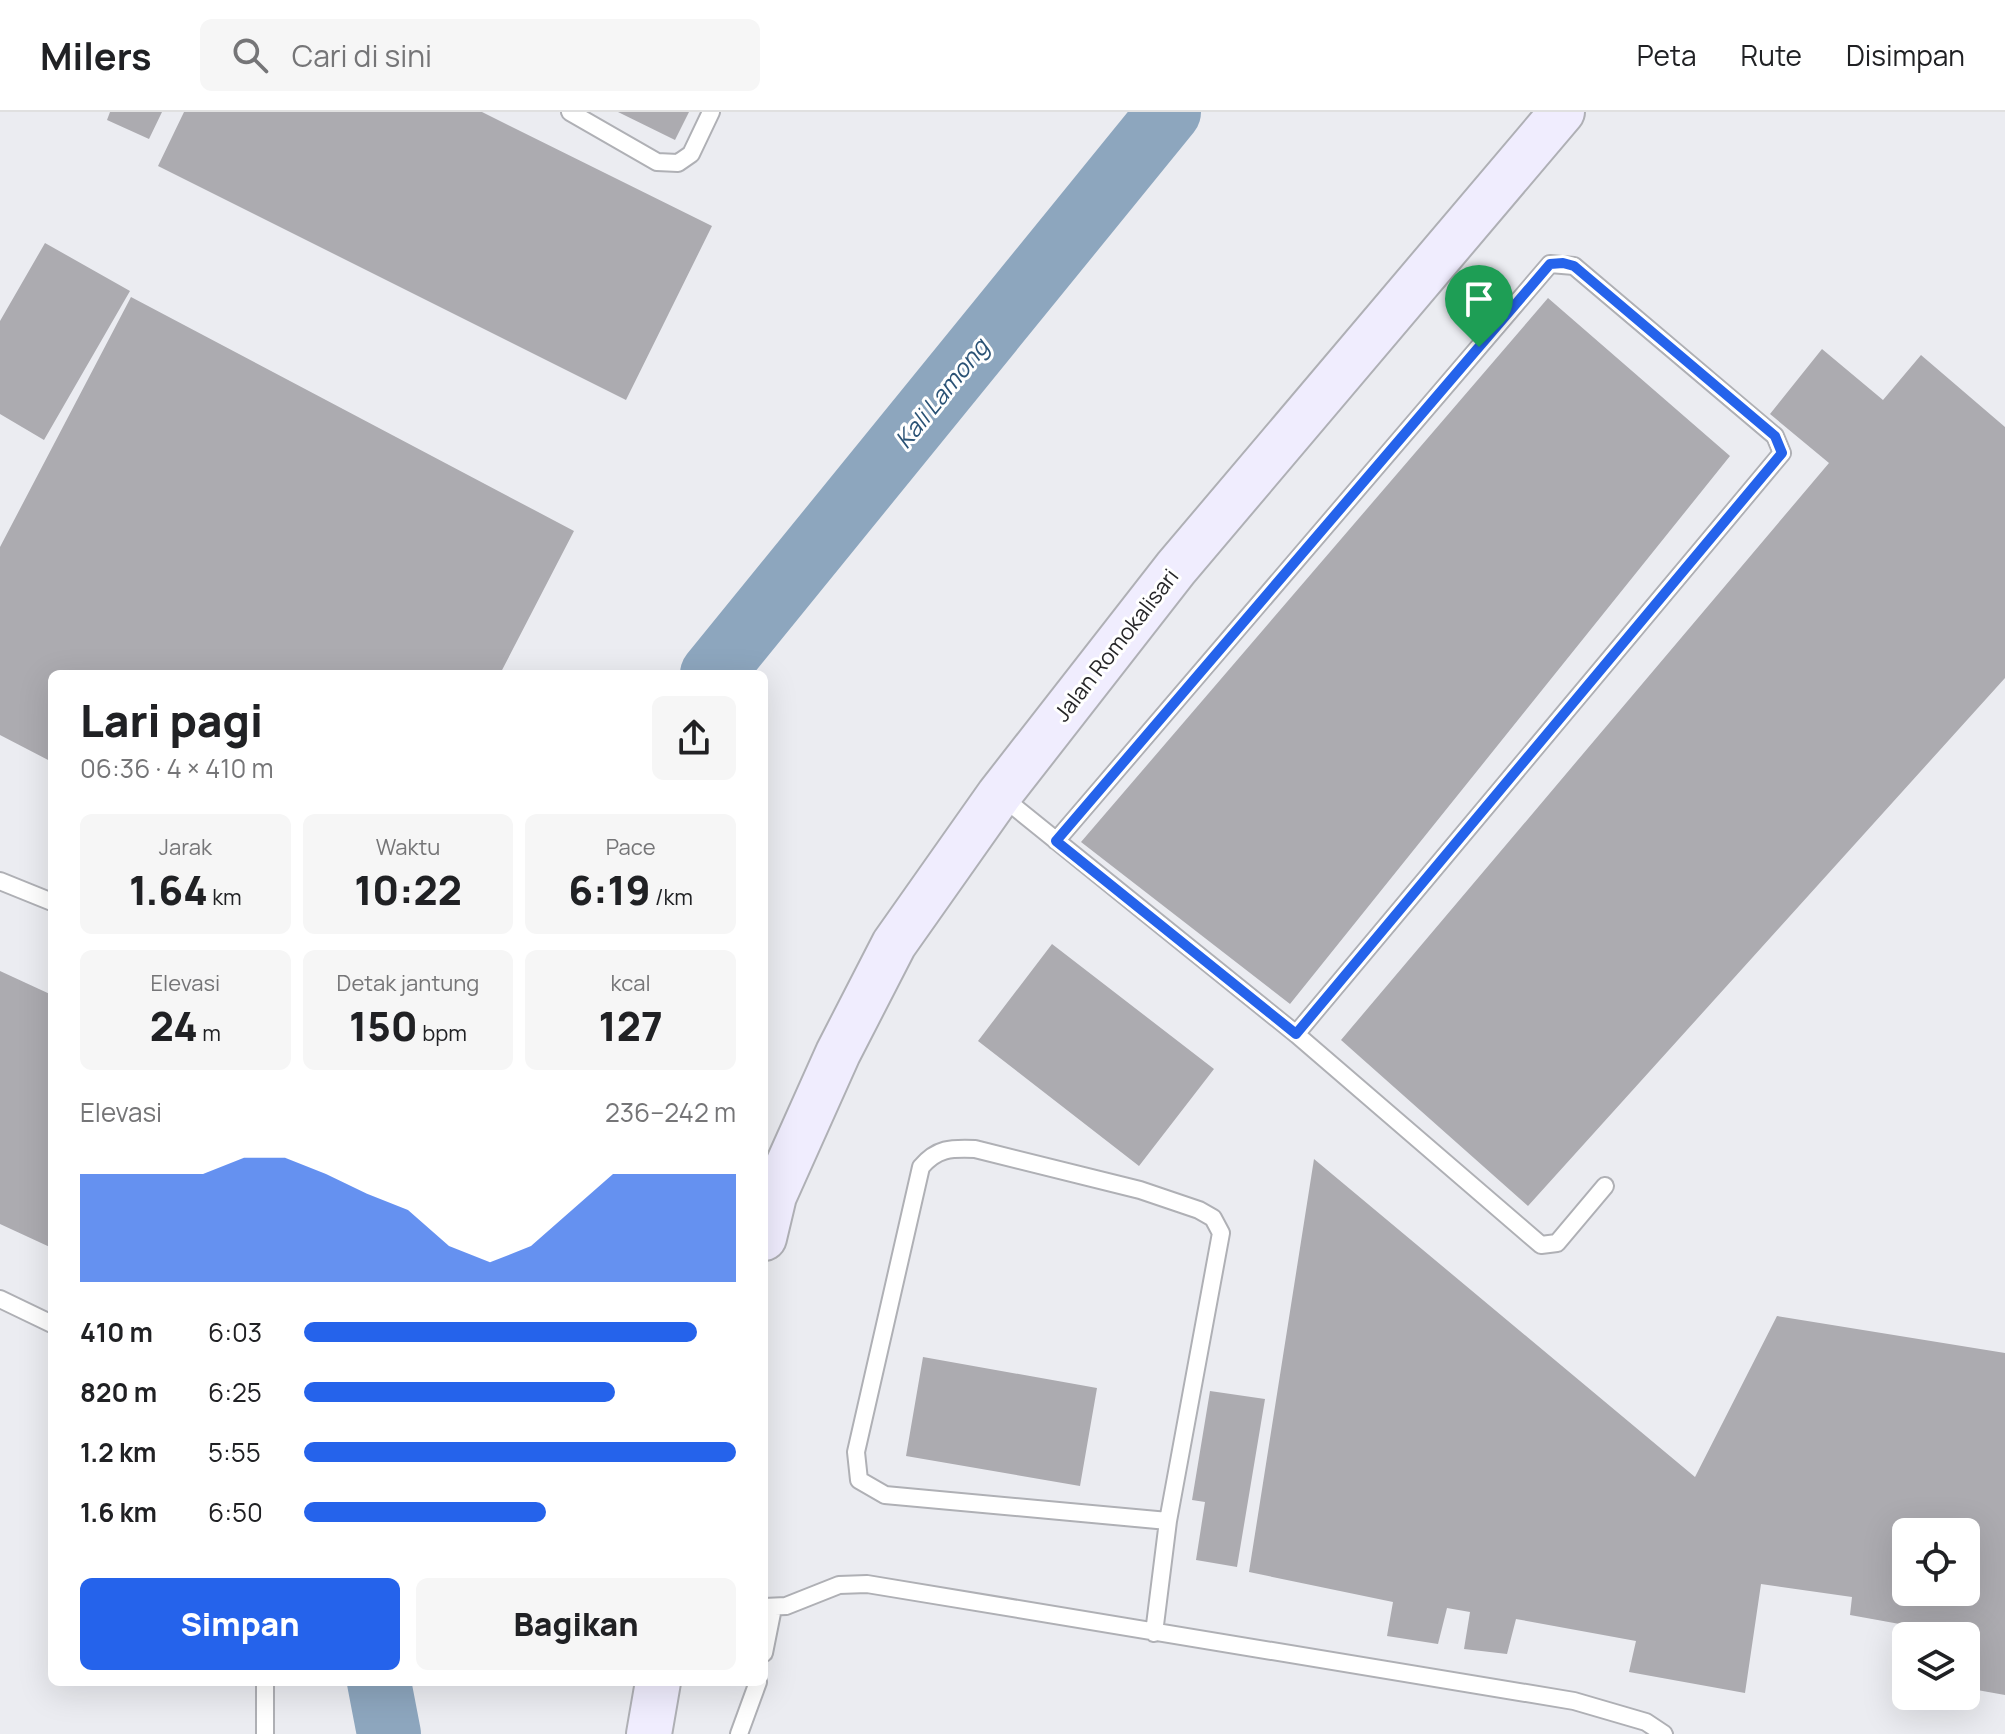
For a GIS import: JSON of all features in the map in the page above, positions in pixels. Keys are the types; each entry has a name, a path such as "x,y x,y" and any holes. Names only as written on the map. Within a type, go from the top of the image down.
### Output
{"street":[{"name":"Jalan Romokalisari","path":"768,1221 774,1196 819,1096 894,944 999,795 1176,568 1562,112"},
{"path":"649,1734 657,1686"}],"lane":[{"path":"570,112 657,162 678,163 691,154 711,112"},
{"path":"1056,841 1550,264 1574,266 1775,436 1782,453 1296,1034"},
{"path":"999,795 1296,1034 1541,1245 1557,1243 1605,1186"},
{"path":"0,881 48,900"},
{"path":"1154,1633 1168,1521 1221,1233 1213,1218 1199,1210 1140,1190 975,1149 948,1147 931,1155 921,1167 856,1452 859,1480 885,1495 1168,1521"},
{"path":"0,1299 48,1322"},
{"path":"769,1608 839,1585 867,1584 1574,1701 1646,1722 1664,1734"},
{"path":"265,1686 265,1734"},
{"path":"739,1734 757,1686"}],"building":[{"path":"110,112 162,112 149,139 107,120"},
{"path":"184,112 482,112 712,226 626,400 158,166"},
{"path":"618,112 689,112 675,140"},
{"path":"45,243 130,291 44,440 0,414 0,321"},
{"path":"131,297 574,531 502,670 48,670 48,760 0,735 0,547"},
{"path":"1548,298 1730,456 1290,1004 1081,842"},
{"path":"1822,349 1883,400 1921,355 2005,427 2005,678 1528,1206 1341,1040 1829,463 1770,414"},
{"path":"1052,944 1214,1069 1139,1166 978,1041"},
{"path":"0,971 48,993 48,1246 0,1224"},
{"path":"1314,1159 1695,1477 1777,1316 2005,1353 2005,1695 1980,1691 1980,1622 1892,1623 1850,1615 1852,1597 1761,1584 1745,1693 1629,1672 1636,1641 1516,1619 1507,1654 1464,1649 1470,1612 1447,1608 1438,1644 1387,1636 1393,1602 1249,1572"},
{"path":"923,1357 1097,1388 1080,1486 906,1456"},
{"path":"1210,1391 1265,1399 1237,1567 1196,1560 1205,1502 1192,1500"}],"waterway":[{"name":"Kali Lamong","path":"715,670 1169,112"},
{"name":"Kali Lamong","path":"380,1686 389,1734"}],"route":[{"path":"1550,264 1574,266 1775,436 1782,453 1296,1034 1056,841 1479,347 1550,264"}]}
